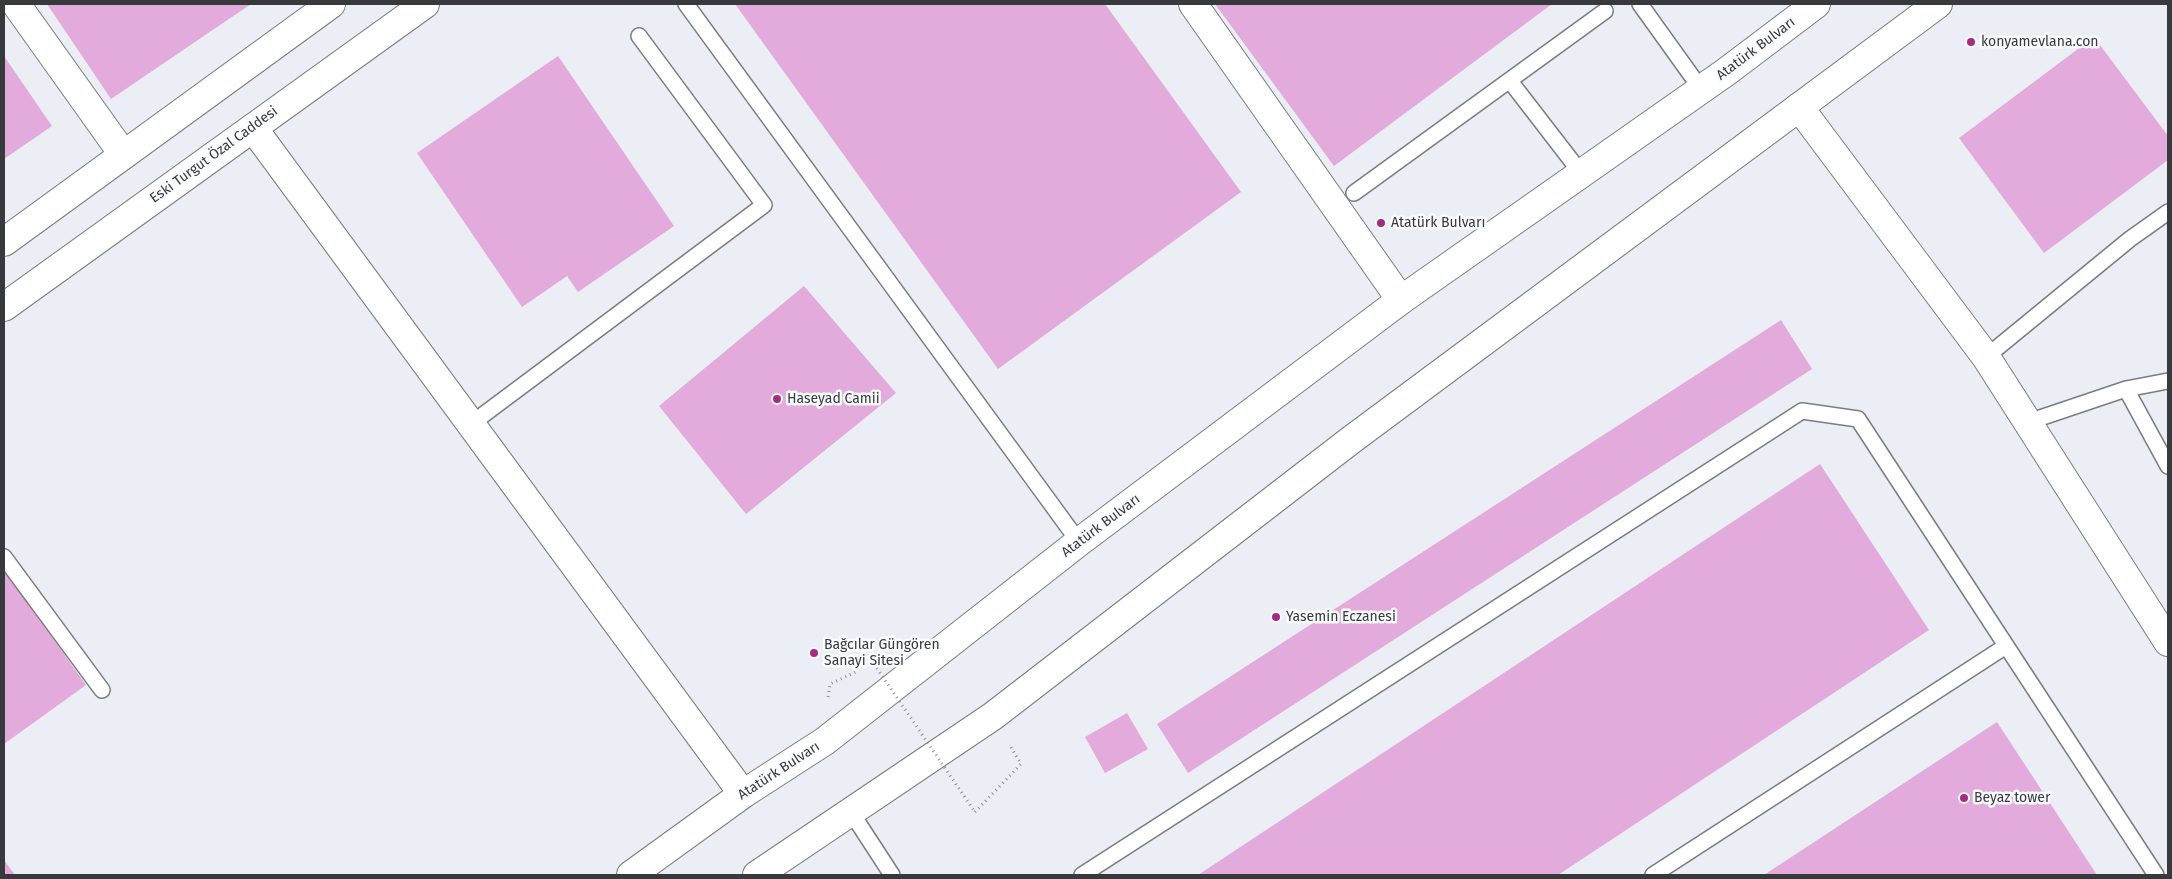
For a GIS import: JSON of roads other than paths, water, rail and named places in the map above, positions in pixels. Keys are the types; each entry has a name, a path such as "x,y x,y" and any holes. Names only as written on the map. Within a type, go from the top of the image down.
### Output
{"street":[{"path":"16,4 123,154"},
{"path":"4,242 331,4"},
{"name":"Eski Turgut Özal Caddesi","path":"4,307 425,4"},
{"path":"1192,4 1401,300"},
{"name":"Atatürk Bulvarı","path":"632,875 744,794 825,741 1079,542 1401,300 1701,90 1816,4"},
{"path":"757,875 993,716 1351,440 1938,4"},
{"path":"1799,107 1986,357 2168,642"},
{"path":"253,128 744,794"}],"lane":[{"path":"686,4 1079,542"},
{"path":"1640,4 1701,90"},
{"path":"1354,193 1605,11"},
{"path":"471,424 764,205 640,36"},
{"path":"1510,81 1581,173"},
{"path":"1986,357 2130,240 2168,212"},
{"path":"2028,422 2126,389 2168,382"},
{"path":"2126,389 2168,466"},
{"path":"1082,875 1802,411 1858,419 2156,875"},
{"path":"4,557 102,690"},
{"path":"1653,875 2006,646"},
{"path":"851,812 892,875"}],"place":[{"name":"konyamevlana.con","path":"1971,42"},
{"name":"Atatürk Bulvarı","path":"1381,223"},
{"name":"Haseyad Camii","path":"777,399"},
{"name":"Yasemin Eczanesi","path":"1276,617"},
{"name":"Bağcılar Güngören Sanayi Sitesi","path":"814,653"},
{"name":"Beyaz tower","path":"1964,798"}]}
